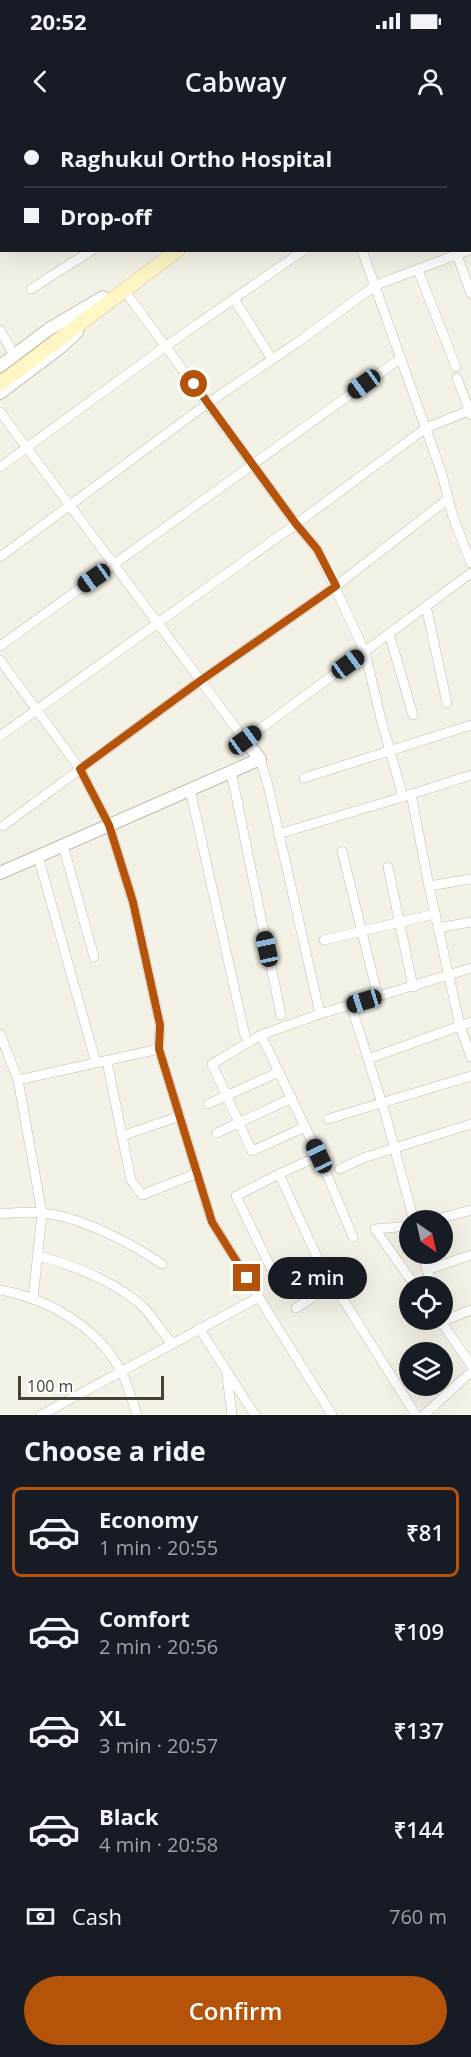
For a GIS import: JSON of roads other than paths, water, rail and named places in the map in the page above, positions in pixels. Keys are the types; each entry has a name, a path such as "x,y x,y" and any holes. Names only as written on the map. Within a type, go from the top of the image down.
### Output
{"main road":[{"path":"0,376 106,300 165,252"},
{"path":"106,300 124,290 175,252"},
{"path":"0,384 58,334"}],"street":[{"path":"31,289 89,252"},
{"path":"0,467 166,346 301,252"},
{"path":"363,252 426,428 453,517 471,563"},
{"path":"0,557 208,403 376,285 465,252"},
{"path":"457,255 471,294"},
{"path":"418,270 456,367"},
{"path":"124,290 296,524 317,549 336,586 365,652 391,751 407,796 450,974 460,1026 471,1057"},
{"path":"234,299 272,359"},
{"path":"0,366 49,329 106,300"},
{"path":"0,393 61,347 106,300"},
{"path":"0,330 14,355"},
{"path":"0,646 401,358"},
{"path":"0,736 426,428 471,412 457,378"},
{"path":"0,412 260,759 268,785 320,1014"},
{"path":"3,826 200,681 336,586 448,499"},
{"path":"245,740 471,573"},
{"path":"426,606 447,703"},
{"path":"389,633 413,715"},
{"path":"0,660 80,769 109,825 133,902 160,1025 159,1049 212,1222 332,1415"},
{"path":"304,778 471,725"},
{"path":"0,873 260,759"},
{"path":"231,771 281,1015"},
{"path":"278,834 471,775"},
{"path":"190,789 245,1036"},
{"path":"63,845 94,957"},
{"path":"342,851 378,997"},
{"path":"38,856 96,1064"},
{"path":"388,867 413,987"},
{"path":"429,886 471,879"},
{"path":"324,940 435,914"},
{"path":"438,928 471,921"},
{"path":"305,1127 252,1151 212,1064 261,1035 320,1014 471,968"},
{"path":"351,1005 395,1148 411,1210"},
{"path":"368,1059 471,1022"},
{"path":"0,1034 18,1080 42,1213 33,1299"},
{"path":"261,1035 319,1156 353,1237"},
{"path":"18,1080 159,1049"},
{"path":"107,1061 130,1180 142,1195 197,1173"},
{"path":"208,1104 279,1072"},
{"path":"328,1119 381,1101 471,1076"},
{"path":"217,1133 292,1098"},
{"path":"122,1136 180,1116"},
{"path":"340,1169 363,1158 471,1124"},
{"path":"271,1268 236,1196 319,1156"},
{"path":"279,1174 317,1257"},
{"path":"453,1215 471,1210"},
{"path":"0,1214 42,1213 63,1217 126,1241 162,1264"},
{"path":"399,1227 375,1229 399,1262"},
{"path":"38,1256 75,1268 121,1290 145,1310 172,1344"},
{"path":"427,1270 471,1256"},
{"path":"426,1264 429,1276"},
{"path":"325,1271 416,1415"},
{"path":"296,1308 333,1284"},
{"path":"0,1290 46,1304 88,1330 109,1352 121,1372 137,1415"},
{"path":"41,1415 259,1297"},
{"path":"453,1316 471,1310"},
{"path":"200,1328 255,1415"},
{"path":"448,1330 467,1353 471,1365"},
{"path":"424,1415 471,1372"},
{"path":"227,1374 232,1415"}]}
